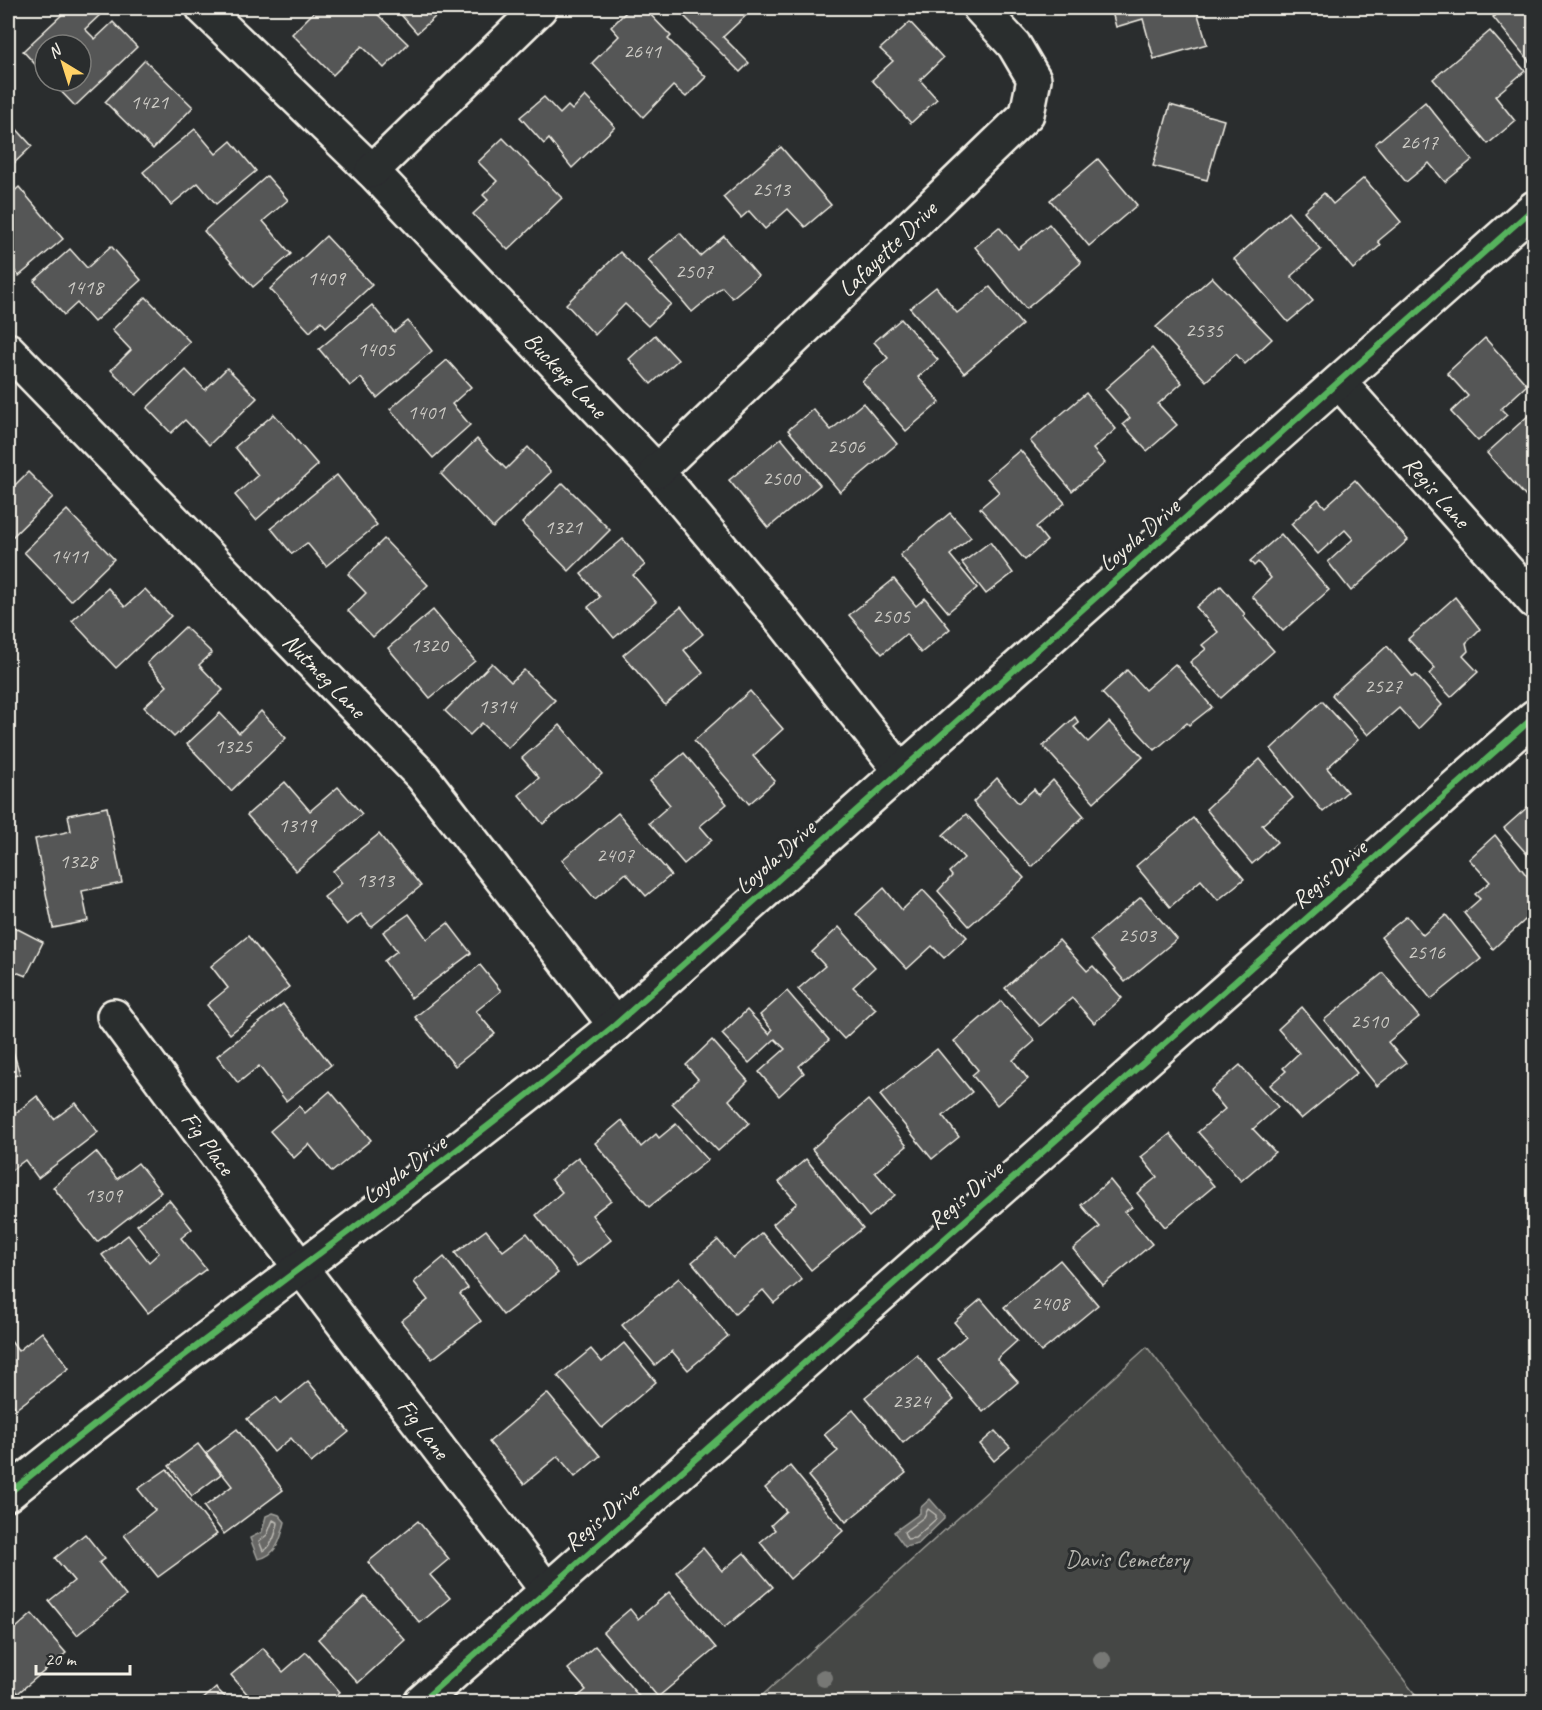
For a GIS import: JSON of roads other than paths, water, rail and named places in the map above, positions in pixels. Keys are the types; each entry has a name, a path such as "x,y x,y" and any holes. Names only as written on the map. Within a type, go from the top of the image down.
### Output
{"street":[{"name":"Buckeye Lane","path":"203,8 372,171 657,471 786,624 900,770"},
{"path":"372,171 540,8"},
{"name":"Lafayette Drive","path":"657,471 1027,114 1034,79 1014,45 980,8"},
{"name":"Loyola Drive","path":"8,1494 98,1420 516,1106 615,1025 1534,208"},
{"name":"Nutmeg Lane","path":"8,350 422,776 615,1025"},
{"name":"Regis Lane","path":"1339,382 1534,601"},
{"name":"Regis Drive","path":"421,1702 1534,717"},
{"name":"Fig Place","path":"114,1016 302,1269"},
{"name":"Fig Lane","path":"302,1269 546,1589"}],"water":[{"path":"930,1499 944,1515 944,1519 918,1544 905,1547 894,1532 920,1513 920,1508"},
{"path":"273,1513 279,1515 285,1522 282,1534 274,1550 258,1559 250,1538 262,1532 266,1516"}],"park label":[{"name":"Davis Cemetery","path":"1127,1559"}]}
